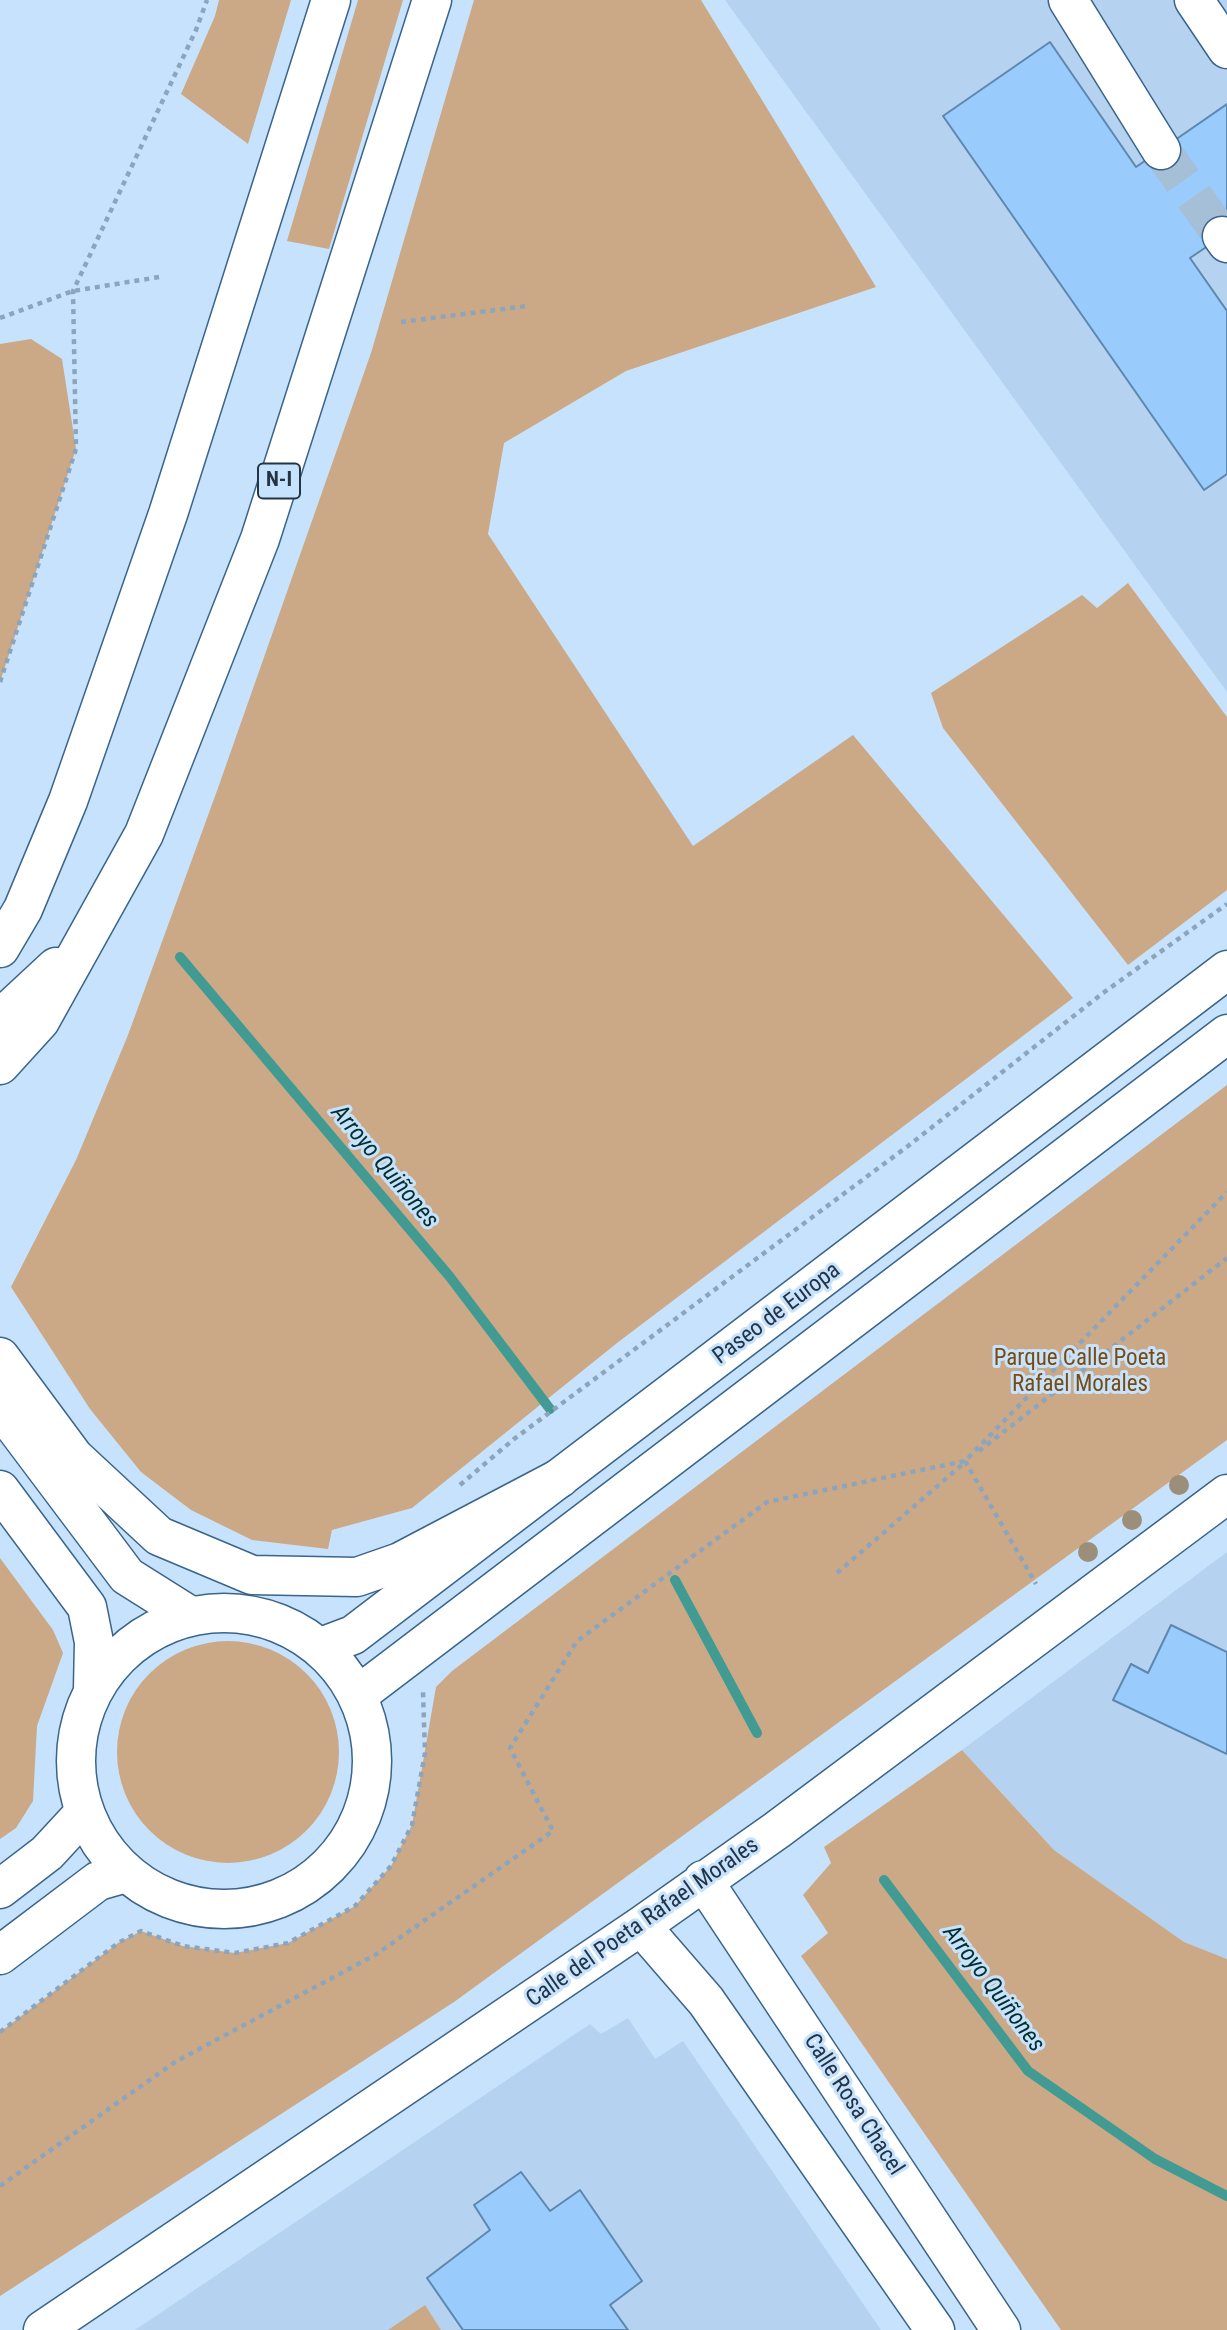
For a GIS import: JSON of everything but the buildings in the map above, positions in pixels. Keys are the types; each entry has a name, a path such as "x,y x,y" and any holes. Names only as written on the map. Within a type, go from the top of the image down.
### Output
{"main road":[{"path":"0,948 23,909 73,788 168,514 331,0"},
{"name":"N-I","path":"0,1018 80,943 144,834 260,539 432,0"},
{"path":"1068,0 1161,150"},
{"path":"1194,0 1227,49"},
{"path":"0,1065 40,1021 80,943"},
{"name":"Paseo de Europa","path":"321,1647 353,1635 1227,970"},
{"path":"358,1695 1227,1034"},
{"path":"0,1357 74,1457 159,1536 252,1575 356,1577 400,1562 560,1478"},
{"path":"0,1407 127,1576 189,1615"},
{"path":"0,1490 87,1607 94,1642 93,1689"},
{"name":"Calle del Poeta Rafael Morales","path":"43,2330 641,1926 776,1830 1227,1494"},
{"path":"189,1615 259,1616 321,1647 342,1669 358,1695 372,1738 372,1783 359,1827 333,1863 297,1891 254,1907 209,1909 165,1898 126,1873 101,1846 84,1813 75,1771 77,1729 93,1689 133,1642 189,1615"},
{"path":"0,1889 47,1853 84,1813"},
{"path":"0,1955 99,1881 126,1873"},
{"name":"Calle Rosa Chacel","path":"703,1880 1002,2330"},
{"path":"641,1926 706,2001 935,2330"}],"path":[{"path":"0,682 76,449 73,291 196,30 207,0"},
{"path":"0,318 73,291 159,277"},
{"path":"401,323 527,306"},
{"path":"449,1493 514,1439 898,1154 1103,993 1227,904"},
{"path":"0,2186 175,2062 375,1955 553,1831 510,1748 578,1641 767,1502 965,1461 1227,1192"},
{"path":"837,1573 965,1461 1227,1258"},
{"path":"965,1461 1036,1584"},
{"path":"0,2032 118,1943 141,1931 183,1946 235,1954 288,1943 355,1906 391,1866 412,1825 425,1753 423,1685 405,1657"}],"shaded area":[{"path":"725,0 1227,0 1227,692 1134,564"},
{"path":"1227,1552 1227,1959 1184,1942 1054,1850 962,1750"},
{"path":"628,2018 655,2059 683,2041 881,2330 135,2330 590,2024 601,2034"}],"green space":[{"path":"219,0 291,0 248,144 181,94 215,16"},
{"path":"358,0 403,0 329,249 287,241"},
{"path":"474,0 701,0 876,287 626,371 504,443 488,534 693,846 853,735 1073,998 617,1343 412,1508 332,1530 328,1549 252,1540 191,1510 141,1472 90,1409 11,1287 76,1160 128,1035 218,788 371,353"},
{"path":"31,339 62,359 76,449 0,682 0,344"},
{"path":"1128,583 1227,717 1227,890 1128,965 943,728 931,693 1082,595 1097,608"},
{"name":"Parque Calle Poeta Rafael Morales","path":"1227,1085 1227,1440 454,2002 0,2296 0,2032 118,1943 141,1931 183,1946 235,1953 288,1943 355,1906 391,1866 412,1825 436,1687 452,1671"},
{"path":"0,1558 53,1630 63,1653 37,1726 33,1801 16,1828 0,1839"},
{"path":"217,1641 239,1641 271,1649 290,1659 307,1673 321,1690 331,1709 339,1752 331,1795 321,1814 307,1831 290,1845 271,1855 239,1863 217,1863 185,1855 166,1845 142,1823 125,1795 117,1763 117,1741 125,1709 135,1690 157,1666 185,1649"},
{"path":"962,1750 1054,1850 1184,1942 1227,1959 1227,2330 1061,2330 801,1956 828,1933 803,1895 831,1863 824,1847"},
{"path":"425,2305 441,2330 388,2330"}],"waterway":[{"name":"Arroyo Quiñones","path":"180,957 450,1277 550,1409"},
{"name":"Arroyo Quiñones","path":"675,1580 757,1733"},
{"name":"Arroyo Quiñones","path":"884,1880 1028,2071 1155,2159 1227,2196"}],"tunnel":[{"path":"1161,150 1222,236"}]}
